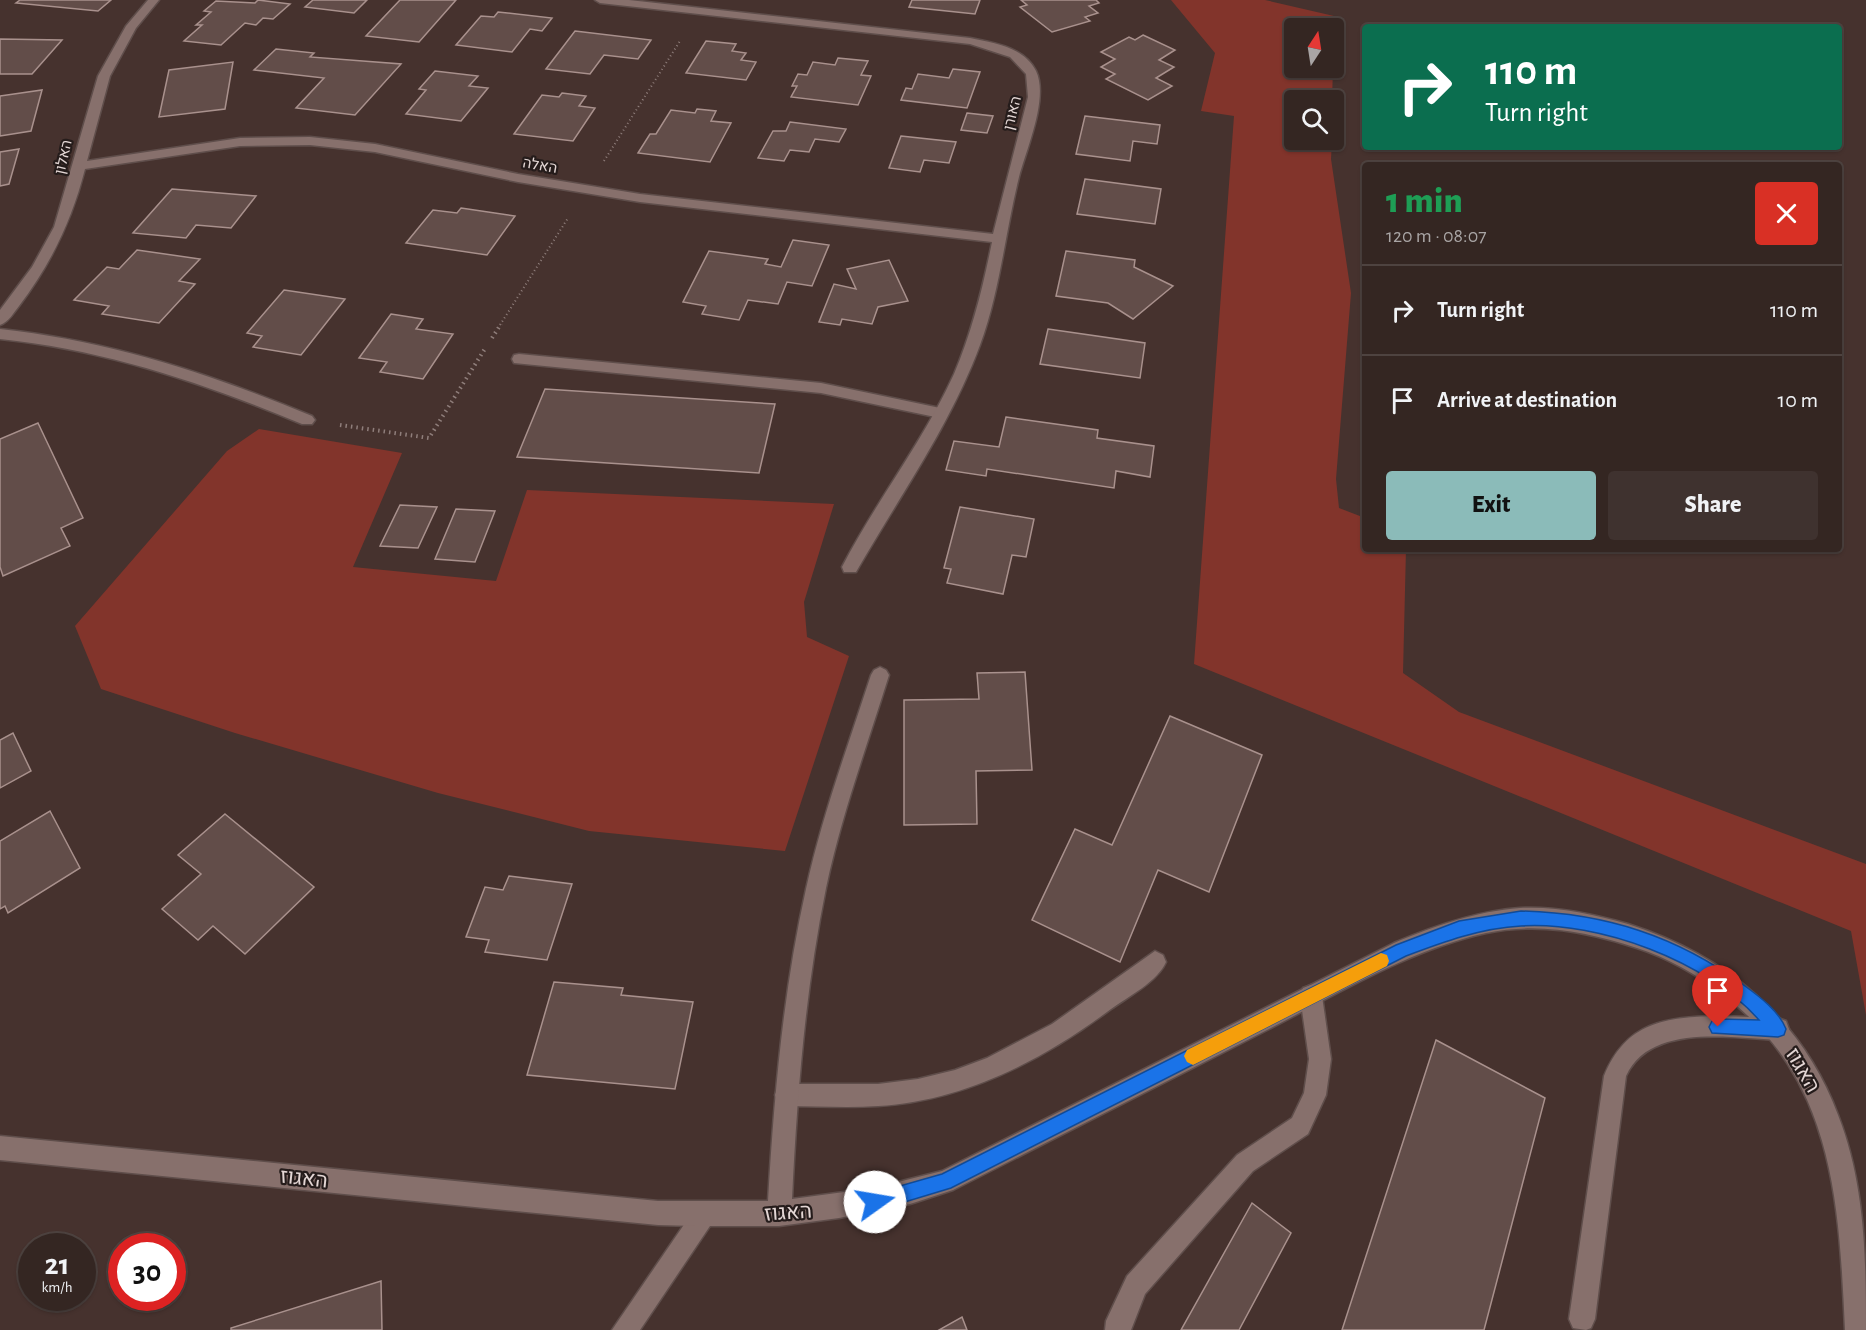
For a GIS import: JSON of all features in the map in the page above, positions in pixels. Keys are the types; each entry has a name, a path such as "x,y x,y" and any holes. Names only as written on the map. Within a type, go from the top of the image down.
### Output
{"street":[{"name":"האלון","path":"0,320 28,283 53,241 66,212 92,104 104,71 124,35 154,0"},
{"name":"האורן","path":"600,0 698,13 970,41 999,48 1020,59 1032,74 1034,94 998,239 980,324 962,371 940,413 850,567"},
{"name":"האלה","path":"78,166 240,142 310,141 375,148 499,174 586,189 998,239"},
{"path":"0,334 61,341 156,363 217,383 307,420"},
{"path":"519,359 821,388 940,413"},
{"path":"779,1214 786,1095 796,1010 816,890 828,837 880,675"},
{"name":"האגוז","path":"0,1148 658,1213 779,1214 875,1202 945,1182 1401,950 1459,928 1521,918 1555,919 1591,924 1630,935 1704,966 1756,1005 1778,1029 1814,1084 1838,1149 1851,1221 1858,1330"},
{"path":"786,1095 879,1095 963,1079 1001,1065 1061,1032 1155,962"},
{"path":"1118,1330 1119,1321 1136,1285 1245,1163 1300,1125 1315,1095 1320,1059 1311,996"},
{"path":"1582,1319 1615,1076 1626,1055 1654,1034 1687,1028 1778,1029"},
{"path":"625,1330 704,1215"}],"path":[{"path":"307,420 429,438 698,13"}],"shaded area":[{"path":"1171,0 1265,0 1334,16 1334,18 1284,18 1284,78 1333,78 1332,90 1284,90 1284,150 1331,150 1351,293 1336,479 1339,508 1362,517 1362,552 1406,552 1403,673 1459,712 1866,864 1866,1015 1851,931 1194,664 1234,116 1201,111 1215,53"},
{"path":"259,429 402,453 353,567 496,581 527,490 834,504 804,602 807,637 849,656 785,851 589,831 438,793 235,733 101,689 75,626 227,451"}],"building":[{"path":"20,0 111,0 98,11 16,3"},
{"path":"258,0 290,4 273,19 263,18 256,25 245,23 221,45 184,41 202,25 196,25 211,12 204,11 216,1 255,3"},
{"path":"313,0 367,0 354,13 305,7"},
{"path":"400,0 456,0 419,42 366,36"},
{"path":"912,0 980,0 975,14 909,7"},
{"path":"1021,0 1096,0 1099,3 1089,6 1098,13 1085,17 1090,21 1052,32 1020,7 1027,5"},
{"path":"498,12 552,18 542,31 530,29 512,52 456,45 481,16 494,17"},
{"path":"575,31 651,40 638,59 604,55 590,74 546,69"},
{"path":"1143,35 1175,50 1159,60 1174,67 1156,78 1172,86 1148,100 1106,79 1115,74 1101,67 1115,59 1101,52 1129,37 1135,40"},
{"path":"0,39 62,40 32,74 0,74"},
{"path":"706,41 736,44 732,51 746,53 741,60 756,62 746,80 686,73"},
{"path":"276,49 314,53 310,57 401,64 355,115 296,108 324,78 254,70"},
{"path":"838,58 868,61 861,75 871,76 858,105 791,97 797,86 792,86 798,74 807,75 813,62 835,65"},
{"path":"233,62 225,109 159,117 169,70"},
{"path":"953,69 980,72 967,108 901,100 906,88 912,89 918,74 949,78"},
{"path":"435,71 478,76 469,86 488,88 461,121 406,114 426,90 419,89"},
{"path":"42,90 31,131 0,136 0,96"},
{"path":"562,93 586,96 579,106 595,108 573,141 514,134 542,95 559,97"},
{"path":"697,109 716,111 711,121 731,123 710,162 638,153 650,134 656,134 671,110 695,113"},
{"path":"967,113 993,116 987,133 961,130"},
{"path":"1085,116 1160,125 1157,144 1133,141 1130,161 1076,154"},
{"path":"790,122 846,129 839,142 815,139 809,152 790,150 784,161 758,158 773,131 786,131"},
{"path":"901,136 956,142 949,163 924,160 920,172 889,168"},
{"path":"19,149 9,184 0,186 0,152"},
{"path":"1085,179 1161,189 1155,224 1077,214"},
{"path":"172,189 256,196 231,228 196,225 186,238 133,233"},
{"path":"461,208 515,216 487,255 406,243 433,210 457,213"},
{"path":"793,240 829,245 812,286 787,282 778,304 748,300 739,320 702,314 706,306 683,302 709,251 768,259 765,264 781,267"},
{"path":"137,250 200,259 179,281 195,284 159,323 102,314 109,306 74,300 107,267 119,269"},
{"path":"1066,251 1135,260 1134,267 1173,286 1133,319 1108,303 1056,296"},
{"path":"889,260 908,301 878,307 872,324 842,319 840,325 819,322 834,284 856,289 847,269"},
{"path":"284,290 345,299 301,355 253,347 262,336 247,333"},
{"path":"391,314 423,319 416,329 453,334 423,379 380,372 387,362 359,358"},
{"path":"1048,329 1145,343 1140,378 1040,364"},
{"path":"545,389 775,404 759,473 517,457"},
{"path":"1006,417 1098,430 1097,438 1154,446 1150,477 1116,471 1114,488 987,469 986,476 946,470 954,441 999,447"},
{"path":"38,423 83,518 61,528 70,546 3,576 0,567 0,439"},
{"path":"400,505 437,507 418,548 380,546"},
{"path":"960,507 1034,519 1026,557 1012,555 1003,594 947,583 951,569 944,568"},
{"path":"456,509 495,511 475,562 435,559"},
{"path":"1025,672 1032,770 976,771 977,824 904,825 904,700 979,699 977,673"},
{"path":"1170,716 1262,755 1209,892 1158,870 1120,962 1032,920 1075,829 1112,845"},
{"path":"13,733 31,771 0,788 0,740"},
{"path":"50,811 80,868 8,913 5,906 0,909 0,841"},
{"path":"225,814 314,887 245,954 213,926 198,940 162,909 201,874 178,855"},
{"path":"509,876 572,884 547,960 485,952 489,940 466,937 485,887 503,890"},
{"path":"554,982 623,988 621,995 693,1002 675,1089 527,1075"},
{"path":"1436,1040 1545,1098 1484,1330 1342,1330"},
{"path":"1252,1203 1291,1233 1239,1330 1181,1330"},
{"path":"381,1281 382,1330 231,1330 231,1328"},
{"path":"962,1317 967,1330 939,1330"}],"slow traffic":[{"path":"1193,1056 1381,961"}],"route":[{"path":"875,1202 945,1182 1401,950 1459,928 1521,918 1555,919 1591,924 1630,935 1674,951 1704,966 1756,1005 1778,1029 1718,1027"}]}
